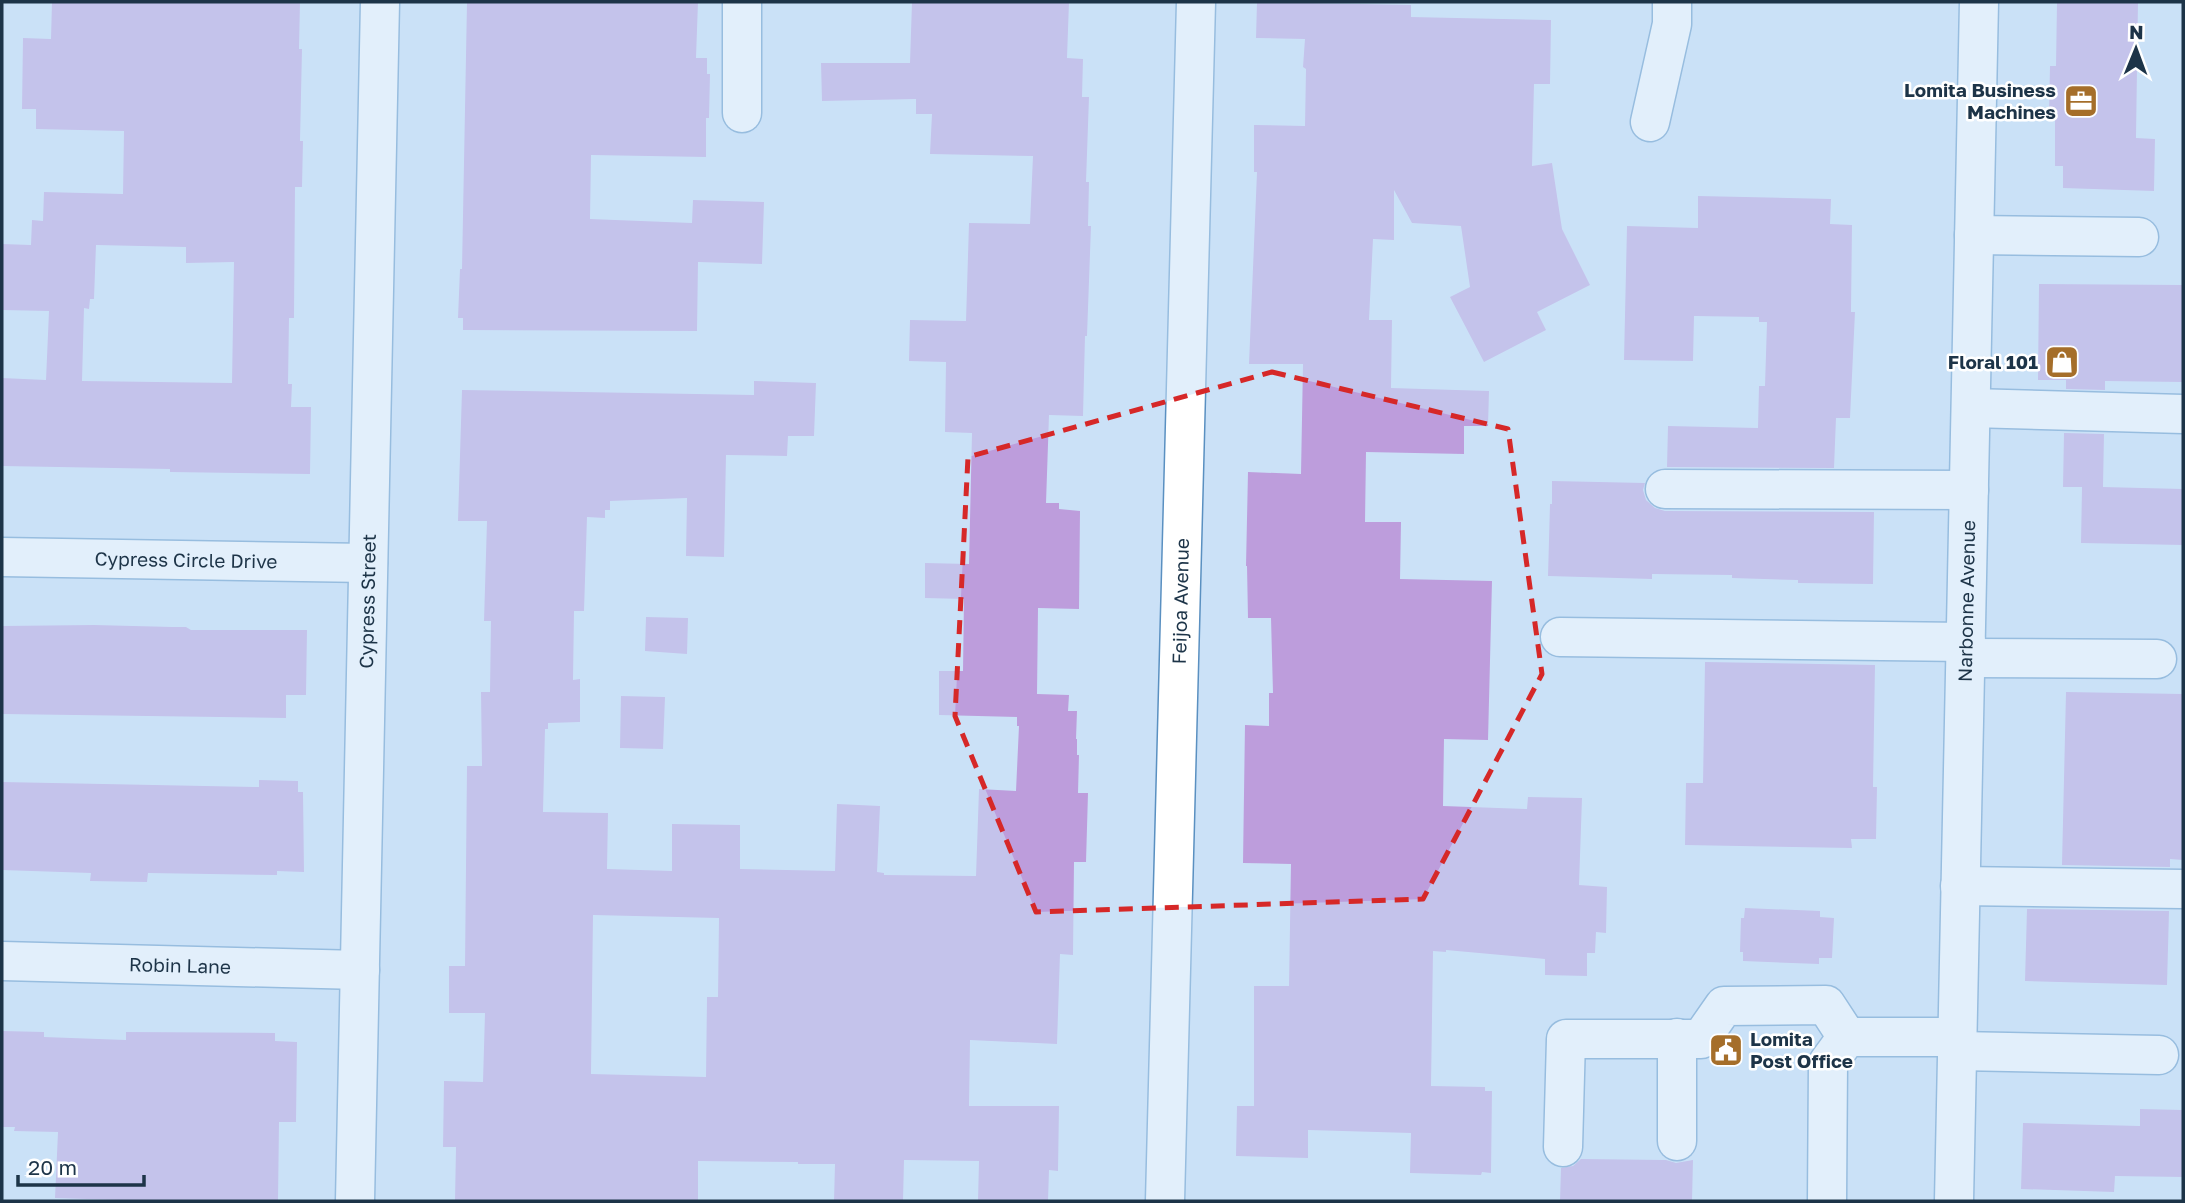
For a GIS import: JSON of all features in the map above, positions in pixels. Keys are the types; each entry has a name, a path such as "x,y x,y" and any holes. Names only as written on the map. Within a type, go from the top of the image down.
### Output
{"street":[{"name":"Cypress Street","path":"355,1201 380,2"},
{"path":"742,2 742,113"},
{"name":"Feijoa Avenue","path":"1165,1201 1196,2"},
{"path":"1650,122 1672,24 1672,2"},
{"name":"Narbonne Avenue","path":"1954,1201 1979,2"},
{"path":"1974,235 2139,237"},
{"path":"1970,408 2183,414"},
{"path":"1665,489 1969,491"},
{"name":"Cypress Circle Drive","path":"2,556 368,563"},
{"path":"1560,637 2157,659"},
{"path":"1961,886 2183,889"},
{"name":"Robin Lane","path":"2,961 360,970"},
{"path":"1563,1147 1566,1039 1701,1039 1724,1006 1826,1005 1847,1037"},
{"path":"1847,1037 2159,1055"},
{"path":"1827,1201 1828,1063 1847,1037"},
{"path":"1676,1141 1677,1038"}],"highlighted area":[{"path":"1272,372 1508,429 1542,674 1423,899 1036,912 955,716 968,457"}],"building":[{"path":"52,2 300,2 302,187 295,187 294,318 289,318 288,384 292,384 291,407 311,407 310,474 2,466 2,378 46,380 49,311 2,310 2,244 31,245 32,220 43,221 44,192 123,194 124,131 36,129 36,109 22,109 23,38 51,39","holes":["96,245 186,247 186,263 234,262 232,383 82,381 84,308 89,309 90,299 94,299"]},
{"path":"467,2 698,2 696,58 707,58 707,74 710,74 706,157 591,155 590,219 692,223 693,200 764,202 762,264 698,262 697,331 463,330 463,318 458,318 462,269"},
{"path":"912,2 1069,2 1067,58 1083,59 1082,97 1089,97 1086,182 1089,182 1088,226 1091,226 1083,416 1049,415 1046,503 1059,503 1059,509 1080,511 1079,609 1038,608 1037,694 1069,695 1068,711 1077,711 1078,793 1088,793 1086,862 1074,862 1073,955 1060,954 1057,1044 970,1040 969,1106 1059,1106 1058,1171 1049,1170 1048,1201 978,1201 979,1161 904,1160 903,1201 834,1201 835,1164 698,1161 698,1201 455,1201 456,1147 443,1147 444,1081 483,1082 485,1013 449,1013 449,966 465,966 467,766 482,766 481,692 490,692 491,621 484,621 487,521 458,521 462,390 754,395 754,381 816,383 814,436 788,436 787,456 726,455 724,557 686,556 687,498 610,501 610,510 605,510 605,518 587,517 584,611 574,611 573,680 580,679 580,722 548,723 548,729 545,729 543,812 608,813 607,869 672,871 672,824 740,825 740,869 835,871 837,804 880,806 877,872 884,875 976,876 979,789 1016,791 1019,726 1017,717 939,715 939,671 963,671 964,599 925,598 925,563 969,564 972,433 945,432 946,362 909,361 910,320 966,321 969,223 1030,224 1033,156 930,154 932,114 916,114 916,99 822,101 821,63 910,63","holes":["593,915 719,918 718,997 707,997 706,1077 591,1074"]},
{"path":"1257,2 1411,5 1411,17 1551,20 1550,84 1534,84 1532,166 1552,163 1562,229 1590,285 1537,312 1546,330 1484,362 1450,297 1470,287 1461,226 1412,223 1394,190 1394,240 1373,239 1369,320 1392,320 1391,388 1489,391 1488,426 1464,426 1464,454 1366,452 1365,522 1401,522 1400,579 1492,581 1488,740 1444,739 1443,806 1527,809 1528,797 1582,798 1579,885 1607,887 1606,933 1596,932 1595,953 1587,953 1587,976 1545,975 1545,959 1433,951 1431,1086 1485,1087 1485,1091 1492,1091 1491,1173 1482,1172 1481,1175 1410,1173 1411,1133 1308,1130 1308,1158 1236,1156 1237,1106 1254,1106 1254,986 1289,986 1291,864 1243,863 1245,725 1269,726 1269,693 1273,693 1271,618 1248,618 1248,472 1301,474 1303,364 1249,364 1257,172 1254,172 1254,125 1305,126 1305,39 1256,38"},
{"path":"2057,2 2138,2 2136,138 2155,139 2154,191 2063,188 2063,166 2055,166 2055,115 2049,115 2050,66 2056,66"},
{"path":"1698,196 1831,199 1830,224 1852,225 1851,312 1855,312 1850,418 1836,418 1834,468 1667,467 1668,426 1758,428 1759,386 1765,386 1767,322 1759,322 1759,317 1694,316 1693,361 1624,360 1627,226 1698,228"},
{"path":"2039,284 2183,285 2183,382 2105,381 2105,390 2066,389 2066,380 2038,380"},
{"path":"2064,433 2104,434 2103,487 2183,489 2183,545 2081,543 2082,487 2063,487"},
{"path":"1552,481 1645,483 1643,490 1646,500 1655,508 1665,511 1874,512 1873,584 1798,583 1798,580 1732,578 1732,575 1652,574 1652,579 1548,576"},
{"path":"646,617 688,618 687,654 645,651"},
{"path":"2,626 186,627 191,630 307,630 306,695 286,695 286,718 2,714"},
{"path":"1705,662 1875,665 1873,787 1877,787 1876,839 1851,839 1852,848 1685,845 1686,783 1703,783"},
{"path":"2066,692 2183,694 2183,860 2170,859 2170,867 2062,865"},
{"path":"621,696 665,697 663,749 620,748"},
{"path":"259,780 298,781 298,792 303,792 304,872 277,871 277,875 148,873 147,882 90,881 91,873 2,870 2,782 259,787"},
{"path":"1745,908 1820,911 1820,917 1834,918 1832,958 1819,958 1819,964 1743,961 1743,952 1740,952 1741,918 1744,918"},
{"path":"2027,909 2169,911 2167,985 2025,981"},
{"path":"2,1031 44,1032 44,1037 126,1040 126,1032 275,1033 275,1041 297,1042 296,1122 279,1122 278,1201 55,1198 58,1132 14,1131 15,1127 2,1127"},
{"path":"2140,1109 2183,1110 2183,1177 2115,1176 2114,1192 2021,1189 2023,1123 2140,1126"},
{"path":"1581,1159 1666,1160 1676,1163 1693,1160 1692,1201 1560,1201 1561,1168 1573,1166"}],"place":[{"name":"Lomita Business Machines","path":"2081,101"},
{"name":"Floral 101","path":"2062,362"},
{"name":"Lomita Post Office","path":"1726,1050"}]}
